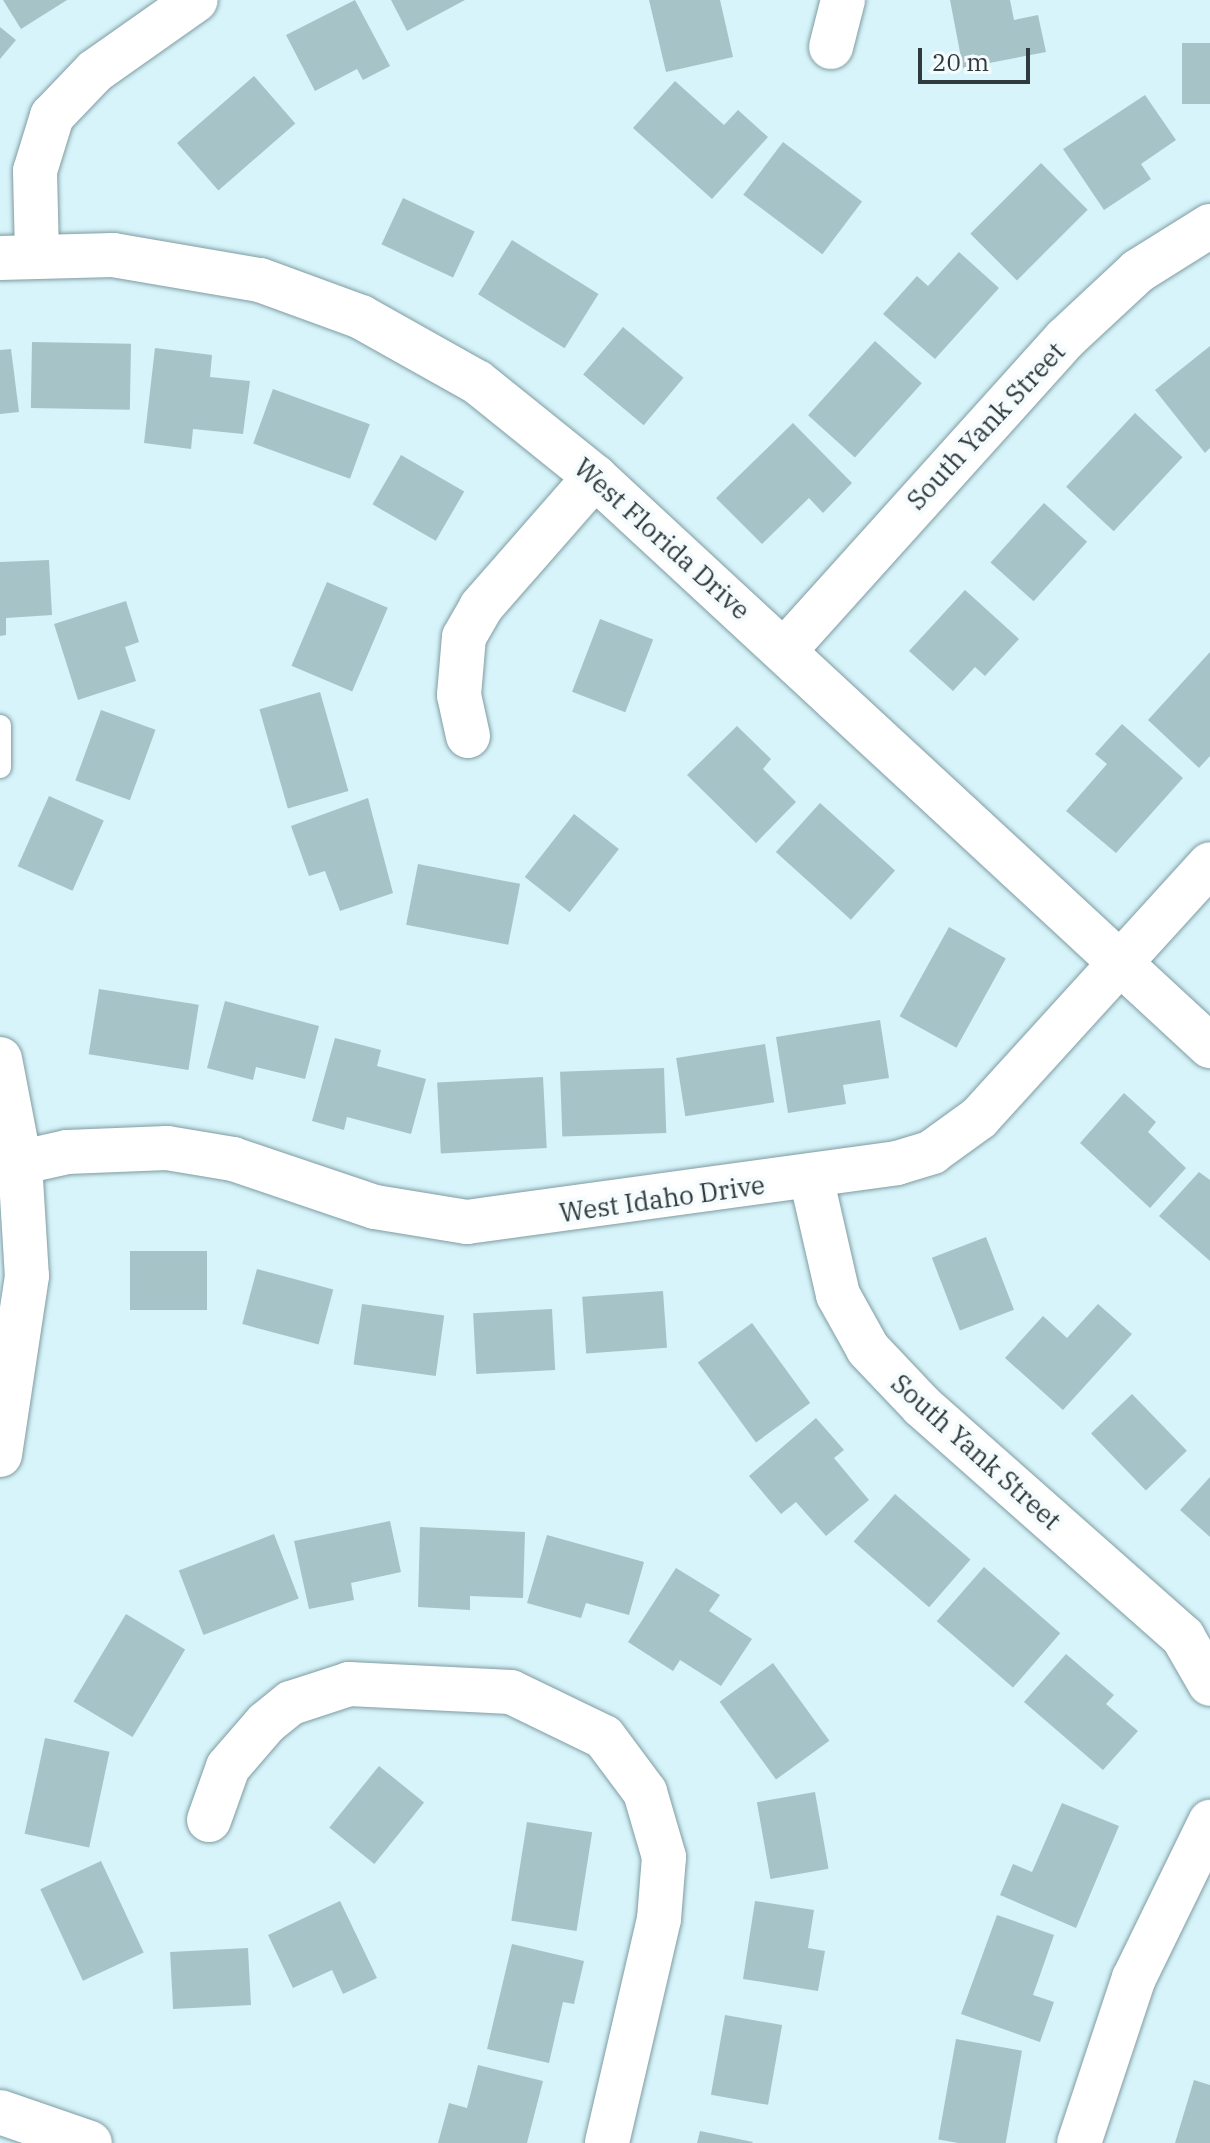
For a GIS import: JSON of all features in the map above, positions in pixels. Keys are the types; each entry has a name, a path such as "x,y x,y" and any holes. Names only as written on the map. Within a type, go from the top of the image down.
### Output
{"street":[{"path":"18,256 35,171 52,116 95,71 196,0"},
{"path":"831,47 843,0"},
{"name":"South Yank Street","path":"784,651 1065,339 1138,271 1210,226"},
{"name":"West Florida Drive","path":"18,256 160,259 310,296 477,382 595,477 1210,1046"},
{"path":"468,736 459,695 464,637 481,607 595,477"},
{"name":"West Idaho Drive","path":"10,1165 67,1152 167,1148 233,1159 375,1207 467,1222 897,1163 955,1138 1210,864"},
{"path":"0,1059 24,1321 0,1455"},
{"name":"South Yank Street","path":"811,1177 838,1295 868,1349 922,1406 1183,1637 1210,1684"},
{"path":"209,1820 228,1767 266,1723 291,1703 349,1684 511,1692 604,1737 645,1792 664,1857 659,1919 607,2143"},
{"path":"1079,2143 1128,1993 1210,1822"},
{"path":"0,2112 83,2142"}],"lane":[{"path":"0,726 0,767"}],"building":[{"path":"3,0 67,0 21,29"},
{"path":"355,0 390,66 363,80 357,69 315,91 286,35"},
{"path":"391,0 465,0 407,31"},
{"path":"649,0 720,0 733,57 666,72"},
{"path":"950,0 1010,0 1014,20 1038,15 1046,52 963,68"},
{"path":"0,27 16,40 0,59"},
{"path":"1182,43 1210,43 1210,104 1182,104"},
{"path":"254,76 295,124 218,190 177,143"},
{"path":"675,81 724,125 738,110 768,137 712,199 633,128"},
{"path":"1145,95 1176,140 1141,164 1151,179 1104,210 1063,149"},
{"path":"783,142 862,202 822,254 743,195"},
{"path":"1041,163 1088,210 1017,280 970,234"},
{"path":"403,198 475,231 453,278 381,244"},
{"path":"512,240 599,294 565,348 478,294"},
{"path":"959,252 999,288 935,359 883,314 917,276 928,286"},
{"path":"623,327 684,378 644,425 583,374"},
{"path":"875,341 922,383 855,457 808,415"},
{"path":"32,342 131,344 130,410 31,408"},
{"path":"1210,346 1210,448 1205,453 1155,390"},
{"path":"155,348 212,355 210,377 250,381 243,434 193,429 191,449 144,443"},
{"path":"11,349 19,412 0,414 0,350"},
{"path":"273,389 370,424 350,479 253,444"},
{"path":"1135,413 1183,457 1114,531 1066,487"},
{"path":"793,423 852,483 823,513 809,498 762,544 716,498"},
{"path":"401,455 464,492 436,541 372,504"},
{"path":"1044,503 1087,542 1034,601 990,562"},
{"path":"49,560 52,615 6,618 6,635 0,636 0,562"},
{"path":"327,582 388,608 352,692 291,666"},
{"path":"965,590 1019,639 985,676 975,667 953,691 909,651"},
{"path":"126,601 139,642 125,647 136,681 78,700 54,624"},
{"path":"600,619 653,639 625,712 572,692"},
{"path":"1210,652 1210,756 1199,768 1148,720"},
{"path":"320,692 348,791 288,808 259,709"},
{"path":"101,710 156,730 130,800 75,780"},
{"path":"1122,724 1183,778 1116,853 1066,811 1107,764 1095,754"},
{"path":"737,726 771,759 763,769 796,802 756,843 687,775"},
{"path":"49,796 104,820 72,891 18,866"},
{"path":"368,798 393,893 340,911 325,871 309,876 291,826"},
{"path":"820,803 895,871 851,920 776,852"},
{"path":"574,814 619,849 570,912 525,877"},
{"path":"418,864 520,884 508,945 406,925"},
{"path":"949,927 1006,959 956,1048 900,1016"},
{"path":"99,989 199,1005 188,1070 89,1054"},
{"path":"225,1001 319,1026 305,1079 256,1067 253,1080 207,1068"},
{"path":"880,1020 889,1078 843,1085 846,1104 788,1113 776,1037"},
{"path":"335,1038 381,1050 377,1066 426,1079 411,1134 347,1117 344,1130 312,1121"},
{"path":"765,1044 774,1102 685,1116 676,1058"},
{"path":"664,1068 666,1133 562,1137 560,1072"},
{"path":"543,1077 547,1148 441,1153 437,1083"},
{"path":"1124,1093 1156,1122 1148,1132 1186,1168 1150,1208 1080,1143"},
{"path":"1199,1172 1210,1180 1210,1261 1159,1216"},
{"path":"986,1237 1014,1310 960,1331 932,1258"},
{"path":"130,1251 207,1251 207,1310 130,1310"},
{"path":"257,1269 333,1289 319,1345 242,1324"},
{"path":"663,1291 667,1348 586,1354 582,1297"},
{"path":"362,1304 444,1316 436,1376 354,1364"},
{"path":"1098,1304 1132,1334 1063,1410 1005,1358 1043,1316 1067,1338"},
{"path":"552,1309 555,1370 476,1374 473,1313"},
{"path":"752,1323 810,1403 756,1442 698,1362"},
{"path":"1132,1394 1187,1451 1146,1490 1091,1434"},
{"path":"816,1418 844,1450 834,1458 869,1500 826,1536 796,1502 781,1514 749,1476"},
{"path":"1210,1477 1210,1537 1180,1510"},
{"path":"895,1494 970,1560 929,1607 854,1542"},
{"path":"390,1521 401,1572 351,1583 354,1600 309,1609 294,1541"},
{"path":"420,1527 525,1532 523,1598 470,1596 470,1610 418,1607"},
{"path":"274,1534 299,1598 204,1635 179,1571"},
{"path":"547,1535 644,1562 629,1615 586,1603 581,1618 527,1603"},
{"path":"984,1567 1060,1633 1013,1688 937,1621"},
{"path":"676,1568 720,1595 709,1611 752,1639 721,1686 680,1660 673,1671 628,1642"},
{"path":"126,1614 185,1650 133,1737 73,1701"},
{"path":"1066,1654 1114,1695 1106,1704 1138,1731 1103,1770 1024,1702"},
{"path":"773,1663 829,1741 776,1779 720,1702"},
{"path":"45,1738 110,1752 89,1848 25,1834"},
{"path":"379,1766 424,1803 374,1864 329,1827"},
{"path":"815,1792 829,1869 770,1879 757,1802"},
{"path":"1062,1803 1119,1826 1076,1928 1000,1895 1013,1864 1032,1872"},
{"path":"527,1822 592,1832 577,1931 511,1921"},
{"path":"101,1861 144,1953 83,1981 40,1889"},
{"path":"340,1901 377,1978 343,1994 332,1970 293,1988 268,1935"},
{"path":"755,1901 814,1910 808,1948 825,1951 818,1991 743,1979"},
{"path":"997,1915 1054,1935 1033,1995 1054,2002 1040,2042 961,2014"},
{"path":"512,1944 584,1961 574,2004 563,2002 549,2063 487,2049"},
{"path":"248,1948 251,2005 173,2009 170,1952"},
{"path":"725,2015 782,2025 768,2105 711,2095"},
{"path":"956,2039 1022,2051 1006,2143 958,2143 938,2139"},
{"path":"478,2065 543,2081 527,2143 438,2143 449,2103 467,2108"},
{"path":"1194,2080 1210,2085 1210,2143 1175,2143"},
{"path":"700,2131 753,2142 697,2143"}]}
